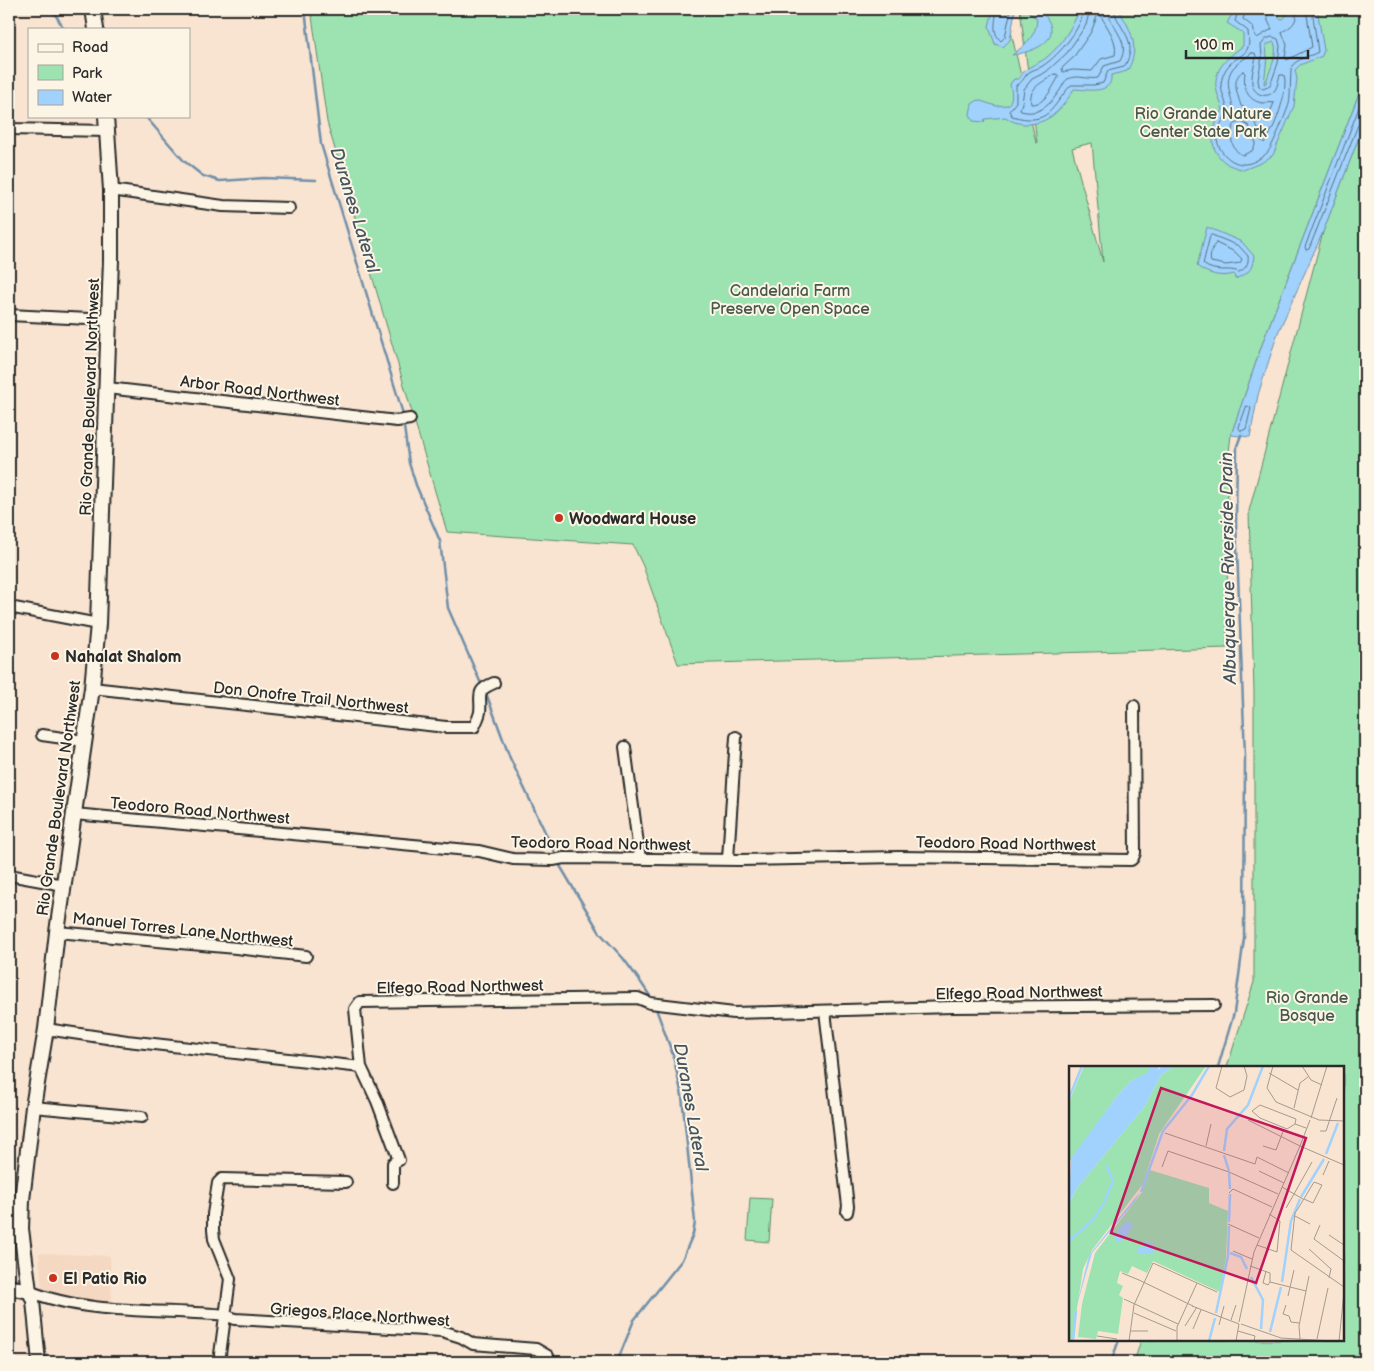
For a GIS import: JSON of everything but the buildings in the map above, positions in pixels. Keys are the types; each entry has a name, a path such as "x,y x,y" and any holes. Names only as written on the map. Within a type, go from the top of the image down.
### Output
{"main road":[{"path":"93,9 96,28"},
{"name":"Rio Grande Boulevard Northwest","path":"29,1291 21,1230 22,1200 33,1106 46,1029 57,932 92,688 98,624 109,320 111,190 106,118"},
{"path":"9,1287 29,1291"}],"street":[{"path":"9,129 107,131"},
{"path":"111,190 223,206 289,208"},
{"path":"9,315 109,320"},
{"name":"Arbor Road Northwest","path":"107,388 397,422 410,419"},
{"path":"9,607 98,624"},
{"name":"Don Onofre Trail Northwest","path":"92,688 455,727 474,727 480,713 479,699 487,687"},
{"name":"Teodoro Road Northwest","path":"74,814 479,851 513,859 640,858 728,860 899,857 1130,860 1135,853 1134,706"},
{"path":"42,735 84,741"},
{"path":"728,860 736,737"},
{"path":"625,747 640,858"},
{"path":"9,875 64,885"},
{"name":"Manuel Torres Lane Northwest","path":"57,932 306,956"},
{"name":"Elfego Road Northwest","path":"361,1067 355,1009 360,1002 638,998 650,1003 734,1012 955,1007 1214,1005"},
{"path":"825,1011 848,1206 847,1212"},
{"path":"46,1029 361,1067 377,1101 399,1160 393,1163 393,1183"},
{"path":"33,1106 142,1117"},
{"path":"219,1362 230,1279 214,1239 213,1214 218,1183 222,1179 346,1182"},
{"name":"Griegos Place Northwest","path":"29,1291 48,1298 106,1308 226,1315 235,1320 442,1331 461,1337 473,1344 536,1349 548,1356"},
{"name":"Rio Grande Boulevard Northwest","path":"29,1291 33,1301 39,1362"}],"shaded area":[{"path":"39,1253 110,1256 112,1305 42,1289"}],"green space":[{"name":"Candelaria Farm Preserve Open Space","path":"311,9 1006,9 1037,143 1020,9 1365,9 1365,78 1264,339 1231,435 1228,461 1227,648 678,664 643,566 633,545 447,532 327,122","holes":["1092,143 1103,262 1072,148"]},
{"name":"Rio Grande Bosque","path":"1365,121 1365,1362 1134,1362 1141,1341 1344,1341 1344,1066 1227,1066 1254,982 1254,692 1249,511 1323,232"},
{"path":"750,1198 772,1199 769,1242 747,1240"}],"water":[{"path":"993,9 1039,9 1051,27 1050,35 1040,46 1012,55 1032,36 1037,19 1027,11 1015,11 1010,40 1003,47 995,44 989,27"},
{"path":"1080,9 1118,9 1133,39 1133,55 1127,71 1111,75 1110,83 1103,89 1074,89 1065,103 1054,114 1041,122 1024,124 1012,121 1006,117 985,119 984,122 973,121 970,114 972,104 978,100 996,106 1008,105 1012,95 1010,84 1014,79 1019,79 1028,68 1046,58 1062,42"},
{"path":"1235,9 1279,9 1279,18 1283,19 1286,16 1285,9 1317,9 1324,50 1322,56 1300,65 1295,70 1297,79 1294,106 1273,155 1261,163 1243,170 1229,165 1222,159 1217,153 1213,139 1216,124 1223,110 1218,96 1216,80 1220,68 1243,46 1243,33 1227,23","holes":["1274,42 1273,62 1264,84 1267,57 1266,45"]},
{"path":"1365,78 1365,121 1323,232 1277,335 1258,395 1250,437 1231,435 1264,339"},
{"path":"1207,227 1242,242 1254,256 1251,268 1247,273 1235,279 1234,274 1224,276 1214,274 1197,266"}],"waterway":[{"path":"52,9 63,28"},
{"name":"Duranes Lateral","path":"305,9 321,144 403,414"},
{"path":"147,118 184,161 203,176 220,181 264,178 316,180"},
{"name":"Duranes Lateral","path":"404,427 409,463 416,485 440,541 448,608 482,686"},
{"name":"Albuquerque Riverside Drain","path":"1218,1066 1234,1013 1244,938 1245,756 1236,522 1237,446 1241,435"},
{"name":"Duranes Lateral","path":"486,693 510,758 556,855"},
{"name":"Duranes Lateral","path":"559,864 600,933 623,958 652,999"},
{"name":"Duranes Lateral","path":"617,1362 634,1320 682,1260 693,1234 695,1222 682,1096 673,1055 655,1006"},
{"name":"Albuquerque Riverside Drain","path":"1111,1362 1119,1341"}],"place":[{"name":"Woodward House","path":"559,518"},
{"name":"Nahalat Shalom","path":"55,656"},
{"name":"El Patio Rio","path":"53,1278"}],"park label":[{"name":"Rio Grande Nature Center State Park","path":"1203,122"}]}
